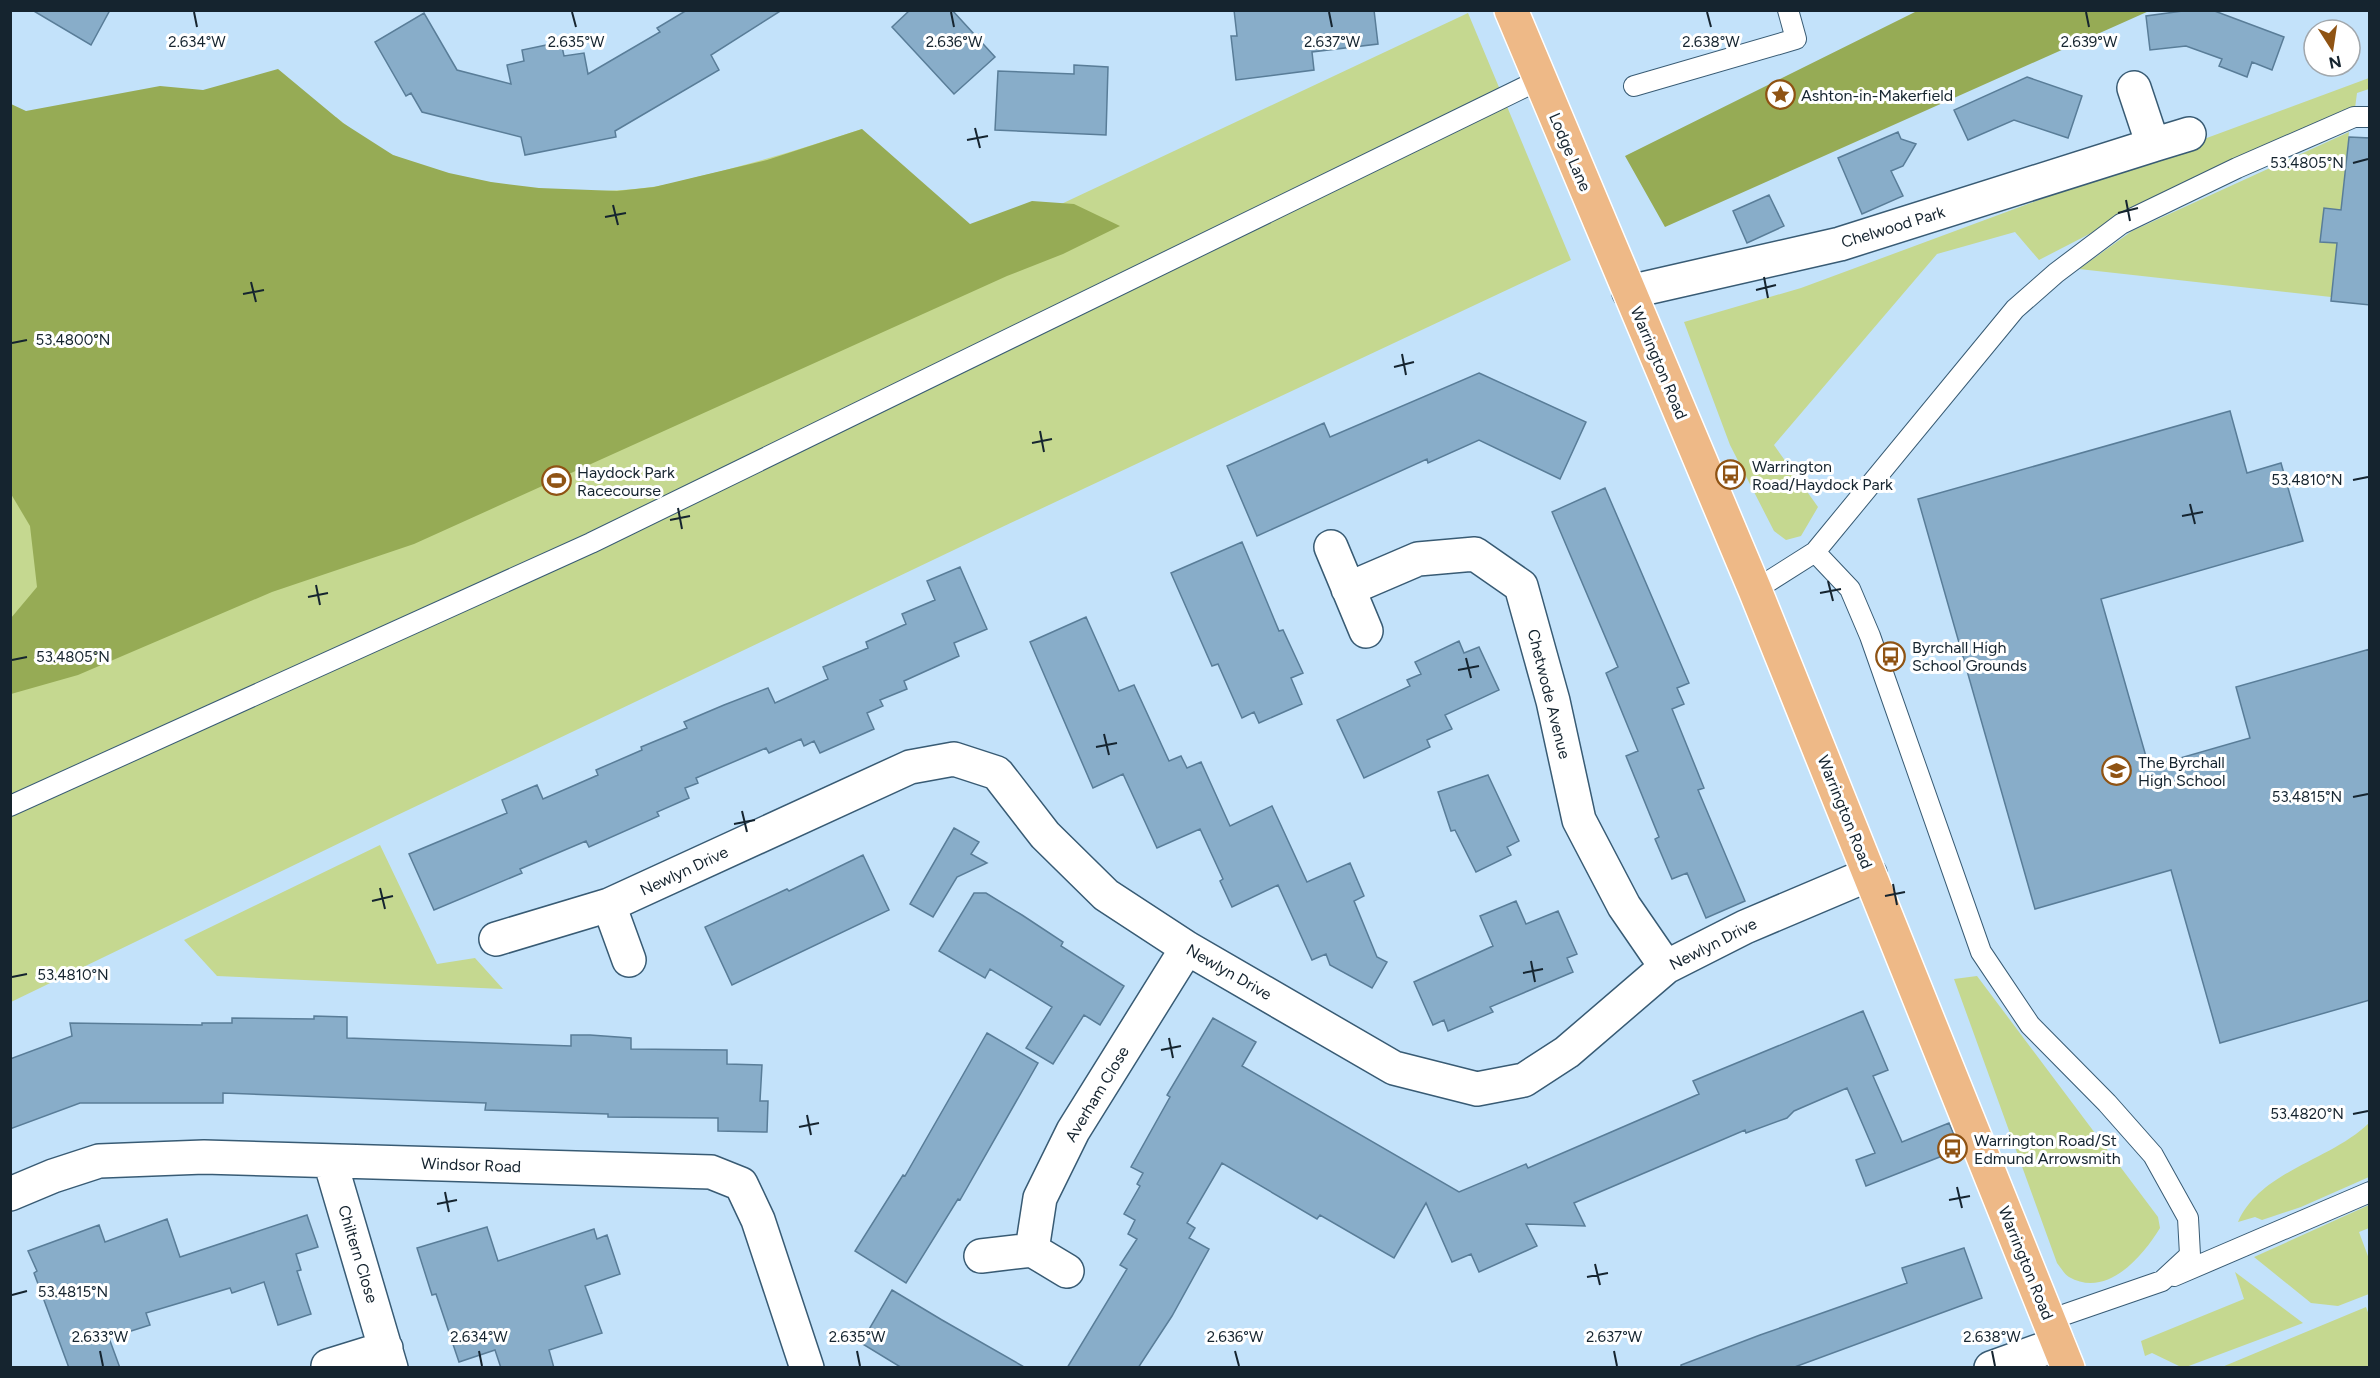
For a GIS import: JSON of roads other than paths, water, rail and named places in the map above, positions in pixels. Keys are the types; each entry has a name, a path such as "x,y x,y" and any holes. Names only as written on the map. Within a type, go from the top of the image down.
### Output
{"main road":[{"name":"Lodge Lane","path":"1511,10 1629,292"},
{"name":"Warrington Road","path":"1629,292 1755,590 2058,1344"}],"street":[{"path":"2134,88 2153,145"},
{"name":"Chelwood Park","path":"1629,292 1840,244 2189,134"},
{"path":"1331,547 1366,631"},
{"name":"Chetwode Avenue","path":"1348,589 1418,559 1475,554 1521,586 1553,700 1579,820 1624,906 1666,967"},
{"name":"Newlyn Drive","path":"496,939 609,905 910,767 954,759 997,773 1045,835 1106,895 1187,948 1394,1068 1477,1089 1524,1080 1566,1052 1666,967 1745,927 1870,874"},
{"path":"609,905 629,960"},
{"name":"Averham Close","path":"1032,1250 1040,1198 1073,1131 1187,948"},
{"name":"Windsor Road","path":"10,1194 53,1176 99,1161 204,1157 711,1172 741,1184 758,1220 807,1368"},
{"name":"Chiltern Close","path":"328,1366 388,1358 330,1161"},
{"path":"981,1256 1032,1250 1067,1271"},
{"path":"1991,1368 2058,1344"}],"lane":[{"path":"1634,86 1796,39 1788,10"},
{"path":"10,806 591,543 1539,80"},
{"path":"1755,590 1815,552 2016,309 2056,273 2121,224 2237,168 2354,117 2370,117"},
{"path":"1815,552 1850,589 1870,636 1981,952 2030,1025 2108,1104 2153,1155 2188,1218 2190,1255 2162,1281"},
{"path":"2058,1344 2162,1281 2370,1192"}],"place":[{"name":"Ashton-in-Makerfield","path":"1780,95"},
{"name":"Warrington Road/Haydock Park","path":"1731,475"},
{"name":"Haydock Park Racecourse","path":"556,481"},
{"name":"Byrchall High School Grounds","path":"1891,656"},
{"name":"The Byrchall High School","path":"2117,771"},
{"name":"Warrington Road/St Edmund Arrowsmith","path":"1953,1149"}]}
